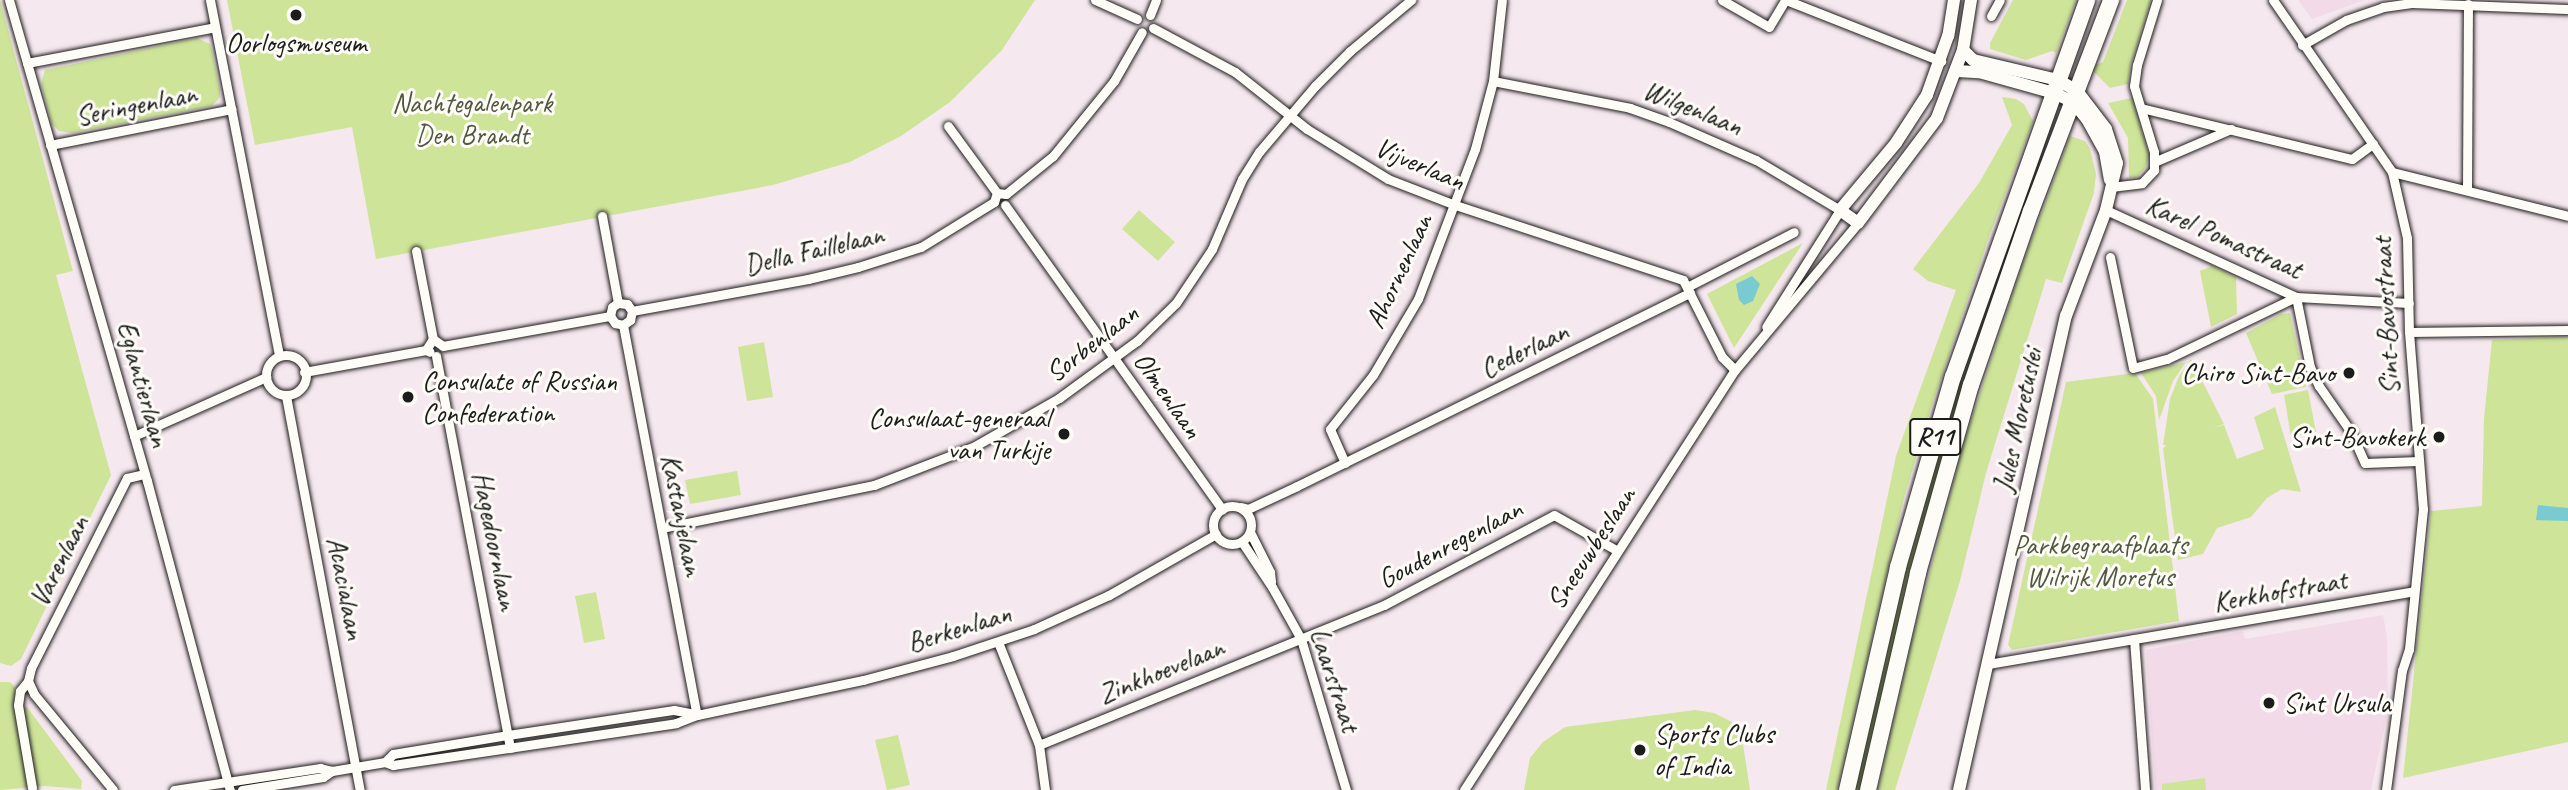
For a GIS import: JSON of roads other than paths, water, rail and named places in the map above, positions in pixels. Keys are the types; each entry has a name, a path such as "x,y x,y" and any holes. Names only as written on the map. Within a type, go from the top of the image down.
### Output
{"highway":[{"name":"R11","path":"1847,790 1874,664 1929,456 1984,284 2087,0"},
{"name":"R11","path":"1868,790 1918,573 1967,398 1998,304 2111,0"}],"street":[{"name":"Eglantierlaan","path":"9,0 145,474 229,786"},
{"path":"210,0 279,355"},
{"path":"1095,0 1137,19"},
{"path":"1150,15 1156,0"},
{"name":"Sorbenlaan","path":"662,528 836,495 936,463 975,446 1059,398 1114,359 1158,321 1199,272 1242,179 1259,152 1290,114 1350,51 1411,0"},
{"name":"Ahornenlaan","path":"1345,463 1330,429 1373,375 1418,299 1475,149 1493,81 1502,0"},
{"path":"1722,0 1769,27 1786,0 1941,61"},
{"path":"1840,210 1909,124 1927,95 1941,61 1954,0"},
{"path":"1858,223 1937,118 1957,71 1971,0"},
{"path":"1992,16 2000,0"},
{"path":"2111,187 2142,183 2154,170 2134,86 2137,65 2157,0"},
{"name":"Sint-Bavostraat","path":"2273,0 2392,172 2407,238 2409,332 2423,509 2409,649 2402,670 2386,790"},
{"path":"2302,45 2346,20 2383,7 2410,3 2568,9"},
{"path":"2467,190 2468,4"},
{"path":"1137,19 1145,14 1150,15"},
{"path":"1137,19 1138,29 1142,32 1153,28 1154,21 1150,15"},
{"path":"27,63 215,27"},
{"name":"Vijverlaan","path":"1153,28 1235,72 1356,162 1388,179 1455,205 1683,280 1688,290"},
{"name":"Della Faillelaan","path":"632,311 858,267 921,247 1000,199 1053,156 1114,81 1142,32"},
{"name":"Jules Moretuslei","path":"1959,790 2064,324 2106,210 2117,163 2115,149 2096,112 2056,87 1973,60 1963,50"},
{"name":"Jules Moretuslei","path":"1957,71 1979,72 2056,87"},
{"name":"Wilgenlaan","path":"1493,81 1630,108 1670,122 1756,160 1858,223"},
{"path":"2141,108 2352,159 2373,144"},
{"name":"Seringenlaan","path":"50,145 231,109"},
{"name":"Olmenlaan","path":"948,126 1222,509"},
{"path":"2154,162 2231,129"},
{"path":"2392,172 2568,216"},
{"name":"Sneeuwbeslaan","path":"1763,335 1775,310 1840,210"},
{"name":"Karel Pomastraat","path":"2106,210 2296,297 2409,303"},
{"path":"602,216 618,303"},
{"name":"Sneeuwbeslaan","path":"1464,790 1616,550 1735,370 1858,223"},
{"name":"Cederlaan","path":"1241,508 1248,509 1345,463 1688,290 1794,232"},
{"path":"416,250 433,339 426,350"},
{"path":"2110,257 2133,368 2167,359 2296,297 2310,367 2319,386 2351,432 2365,463 2418,461"},
{"path":"1688,290 1721,357 1735,370"},
{"path":"618,303 627,304 632,311 630,320 623,325 615,323 610,316 612,307 618,303"},
{"path":"304,372 426,350 436,356 443,346 610,316"},
{"name":"Kastanjelaan","path":"623,325 697,715"},
{"path":"2409,332 2568,330"},
{"path":"433,339 443,346"},
{"path":"279,355 297,359 304,372 302,388 286,396 273,389 265,377 269,363 279,355"},
{"name":"Hagedoornlaan","path":"436,356 510,747"},
{"path":"134,436 161,426 242,385 265,377"},
{"name":"Acacialaan","path":"286,396 360,790"},
{"name":"Varenlaan","path":"28,681 31,668 127,478 145,474"},
{"name":"Cederlaan","path":"1251,518 1252,513 1297,486"},
{"path":"1233,505 1241,508 1251,518 1250,532 1242,542 1224,542 1216,534 1213,523 1222,509 1233,505"},
{"name":"Goudenregenlaan","path":"1301,639 1384,605 1554,515 1616,550"},
{"name":"Laarstraat","path":"1250,532 1270,572 1272,587"},
{"name":"Berkenlaan","path":"242,790 323,777 332,771 356,766 385,762 393,765 677,723 697,715 863,680 998,642 1109,595 1216,534"},
{"name":"Laarstraat","path":"1242,542 1272,587 1301,639 1346,790"},
{"name":"Kerkhofstraat","path":"1988,664 2414,591"},
{"name":"Zinkhoevelaan","path":"1039,745 1301,639"},
{"path":"2134,639 2146,790"},
{"path":"998,642 1039,745 1045,790"},
{"path":"32,788 18,705 20,691 28,681 34,694 113,790"},
{"name":"Berkenlaan","path":"385,762 393,754 508,735 674,710 697,715"},
{"name":"Berkenlaan","path":"174,790 229,786 320,768 332,771"}],"water":[{"path":"1752,276 1760,284 1753,301 1744,305 1739,300 1736,284"},
{"path":"2538,505 2568,508 2568,521 2536,520"}],"place":[{"name":"Oorlogsmuseum","path":"296,15"},
{"name":"Chiro Sint-Bavo","path":"2349,373"},
{"name":"Consulate of Russian Confederation","path":"408,397"},
{"name":"Consulaat-generaal van Turkije","path":"1064,434"},
{"name":"Sint-Bavokerk","path":"2439,437"},
{"name":"Sint Ursula","path":"2269,703"},
{"name":"Sports Clubs of India","path":"1640,750"}],"park label":[{"name":"Nachtegalenpark Den Brandt","path":"472,119"},
{"name":"Parkbegraafplaats Wilrijk Moretus","path":"2100,561"}]}
